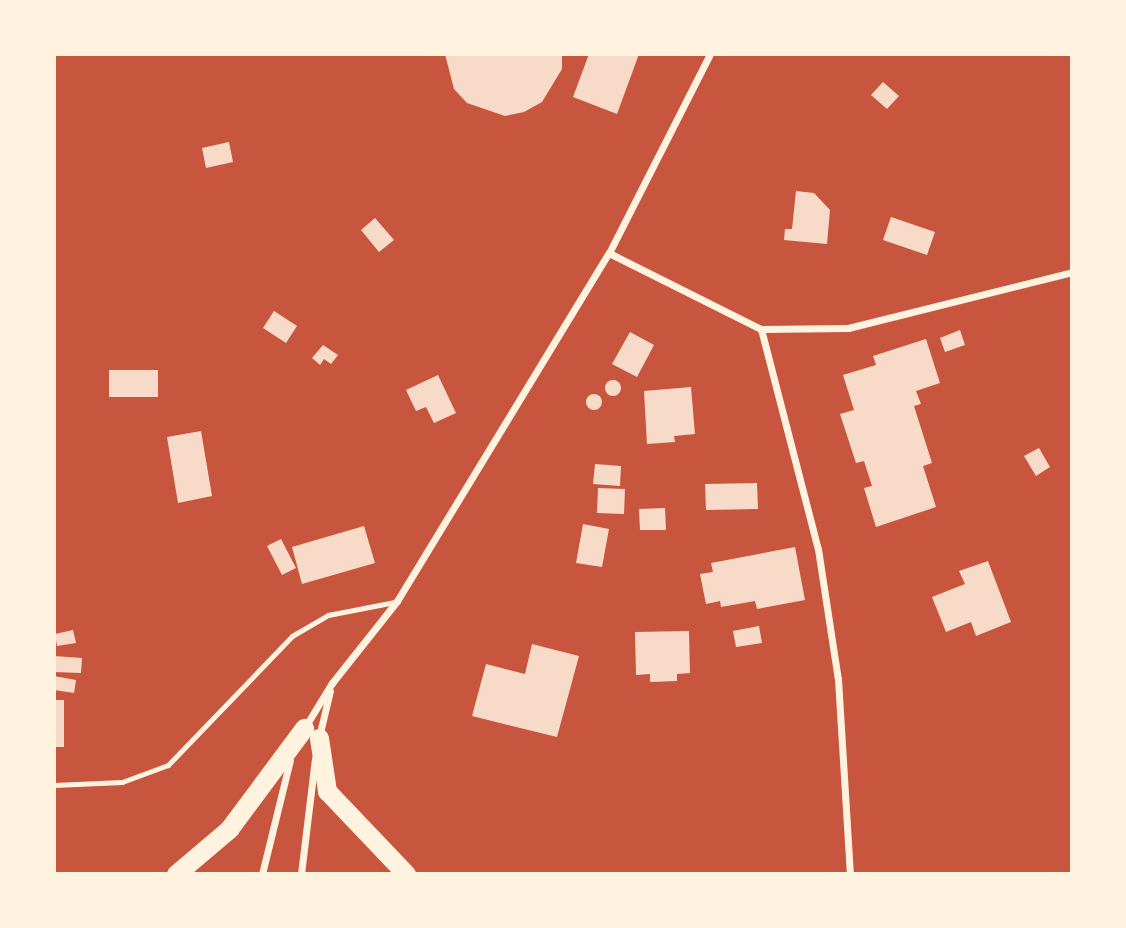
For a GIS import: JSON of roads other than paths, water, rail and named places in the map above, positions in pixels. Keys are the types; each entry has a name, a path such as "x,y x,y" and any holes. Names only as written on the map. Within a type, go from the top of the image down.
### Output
{"highway":[{"path":"176,874 229,829 312,733"},
{"path":"312,733 327,791 406,874"}],"street":[{"path":"261,874 287,768 312,733 332,683 397,601 609,253 710,54"},
{"path":"609,253 761,329 848,328 1072,272"},
{"path":"761,329 818,549 838,679 850,874"},
{"path":"301,874 312,733 332,683"}],"lane":[{"path":"54,785 122,782 168,765 292,636 328,615 397,601"}]}
